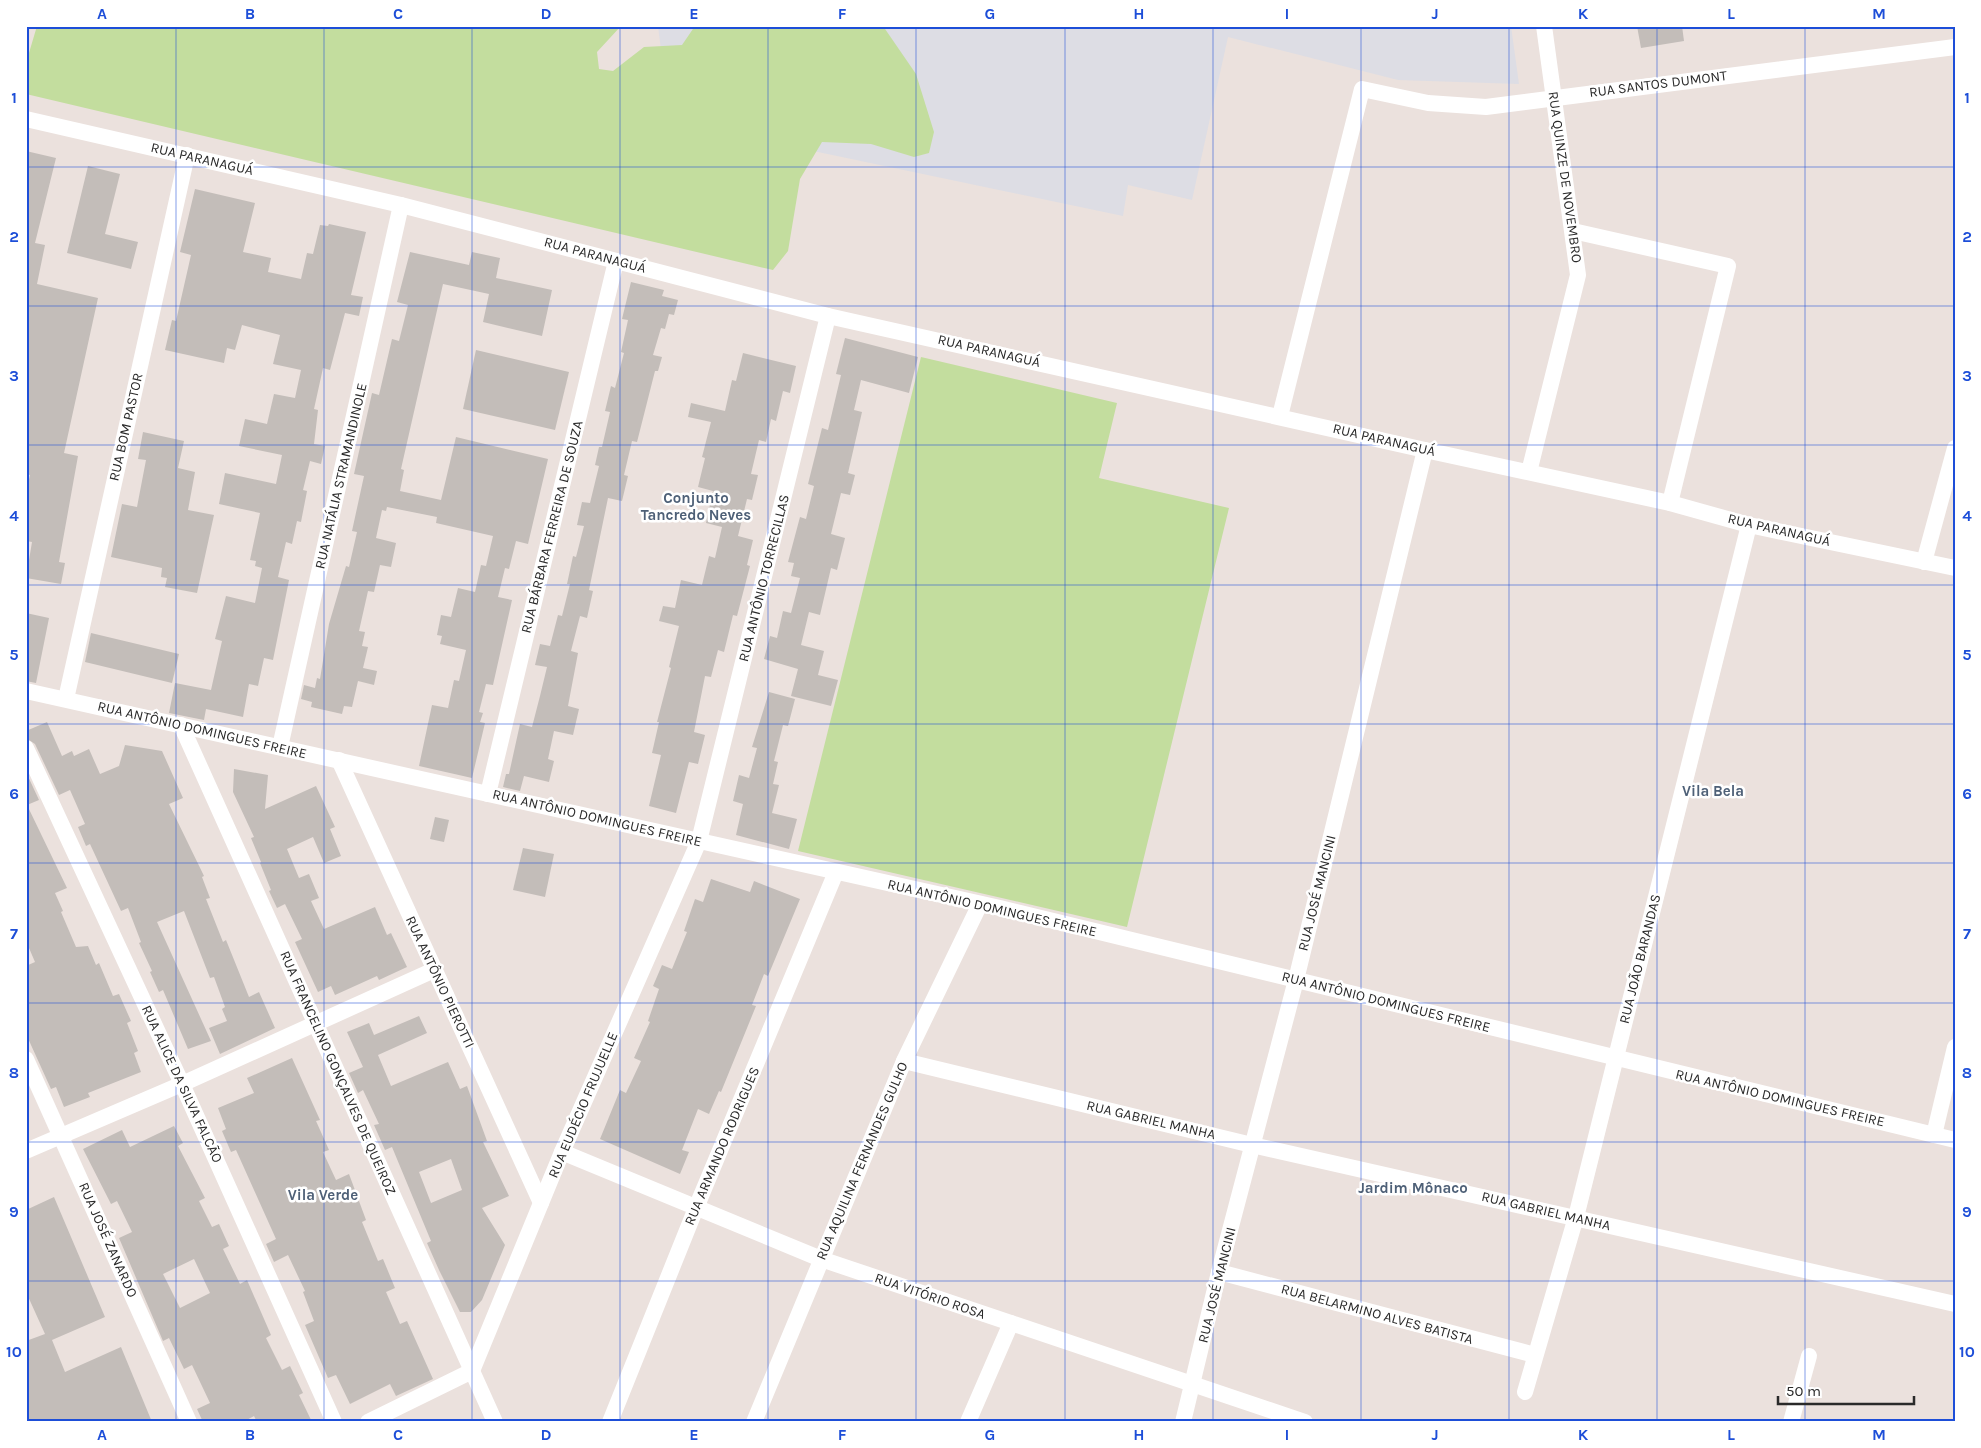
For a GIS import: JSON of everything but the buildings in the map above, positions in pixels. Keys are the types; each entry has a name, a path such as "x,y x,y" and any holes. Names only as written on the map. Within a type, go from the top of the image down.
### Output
{"street":[{"name":"RUA QUINZE DE NOVEMBRO","path":"1529,472 1578,275 1544,26"},
{"name":"RUA SANTOS DUMONT","path":"1280,416 1362,89 1428,103 1486,107 1955,47"},
{"name":"RUA PARANAGUÁ","path":"26,118 401,205 828,316 1670,503 1749,525 1955,568"},
{"name":"RUA BOM PASTOR","path":"66,699 187,155"},
{"name":"RUA NATÁLIA STRAMANDINOLE","path":"280,747 401,205"},
{"path":"1572,231 1728,266 1670,503"},
{"name":"RUA BÁRBARA FERREIRA DE SOUZA","path":"488,794 616,261"},
{"name":"RUA ANTÔNIO TORRECILLAS","path":"699,841 828,316"},
{"path":"1924,562 1955,448"},
{"name":"RUA JOSÉ MANCINI","path":"1183,1422 1219,1272 1296,980 1425,450"},
{"name":"RUA JOÃO BARANDAS","path":"1525,1392 1576,1217 1749,525"},
{"name":"RUA ANTÔNIO DOMINGUES FREIRE","path":"26,691 980,904 1955,1140"},
{"name":"RUA FRANCELINO GONÇALVES DE QUEIROZ","path":"181,725 495,1422"},
{"name":"RUA ALICE DA SILVA FALCÃO","path":"26,748 182,1084 334,1422"},
{"name":"RUA ANTÔNIO PIEROTTI","path":"339,760 541,1203"},
{"name":"RUA EUDÉCIO FRUJUELLE","path":"472,1371 562,1152 699,841"},
{"name":"RUA ARMANDO RODRIGUES","path":"610,1422 696,1208 836,872"},
{"name":"RUA AQUILINA FERNANDES GULHO","path":"754,1422 904,1061 980,904"},
{"path":"26,1151 182,1084 315,1022 434,970"},
{"path":"1934,1135 1955,1047"},
{"name":"RUA JOSÉ ZANARDO","path":"26,1059 190,1422"},
{"name":"RUA GABRIEL MANHA","path":"904,1061 1252,1145 1955,1304"},
{"name":"RUA VITÓRIO ROSA","path":"562,1152 821,1259 1305,1422"},
{"name":"RUA BELARMINO ALVES BATISTA","path":"1219,1272 1535,1355"},
{"path":"968,1422 1011,1323"},
{"path":"1791,1422 1809,1356"},
{"path":"368,1422 472,1371"}],"shaded area":[{"path":"658,26 1511,26 1519,84 1398,80 1228,37 1192,200 1128,185 1123,216 670,121"}],"green space":[{"path":"37,26 621,26 597,52 599,69 613,71 644,47 682,45 695,26 883,26 916,74 934,132 929,153 914,157 871,144 822,142 800,179 788,251 773,270 26,94 26,63"},
{"path":"921,357 1117,403 1099,478 1229,508 1127,927 798,851"}],"district":[{"name":"Conjunto Tancredo Neves","path":"696,506"},
{"name":"Vila Bela","path":"1713,791"},
{"name":"Jardim Mônaco","path":"1413,1188"},
{"name":"Vila Verde","path":"323,1195"}]}
